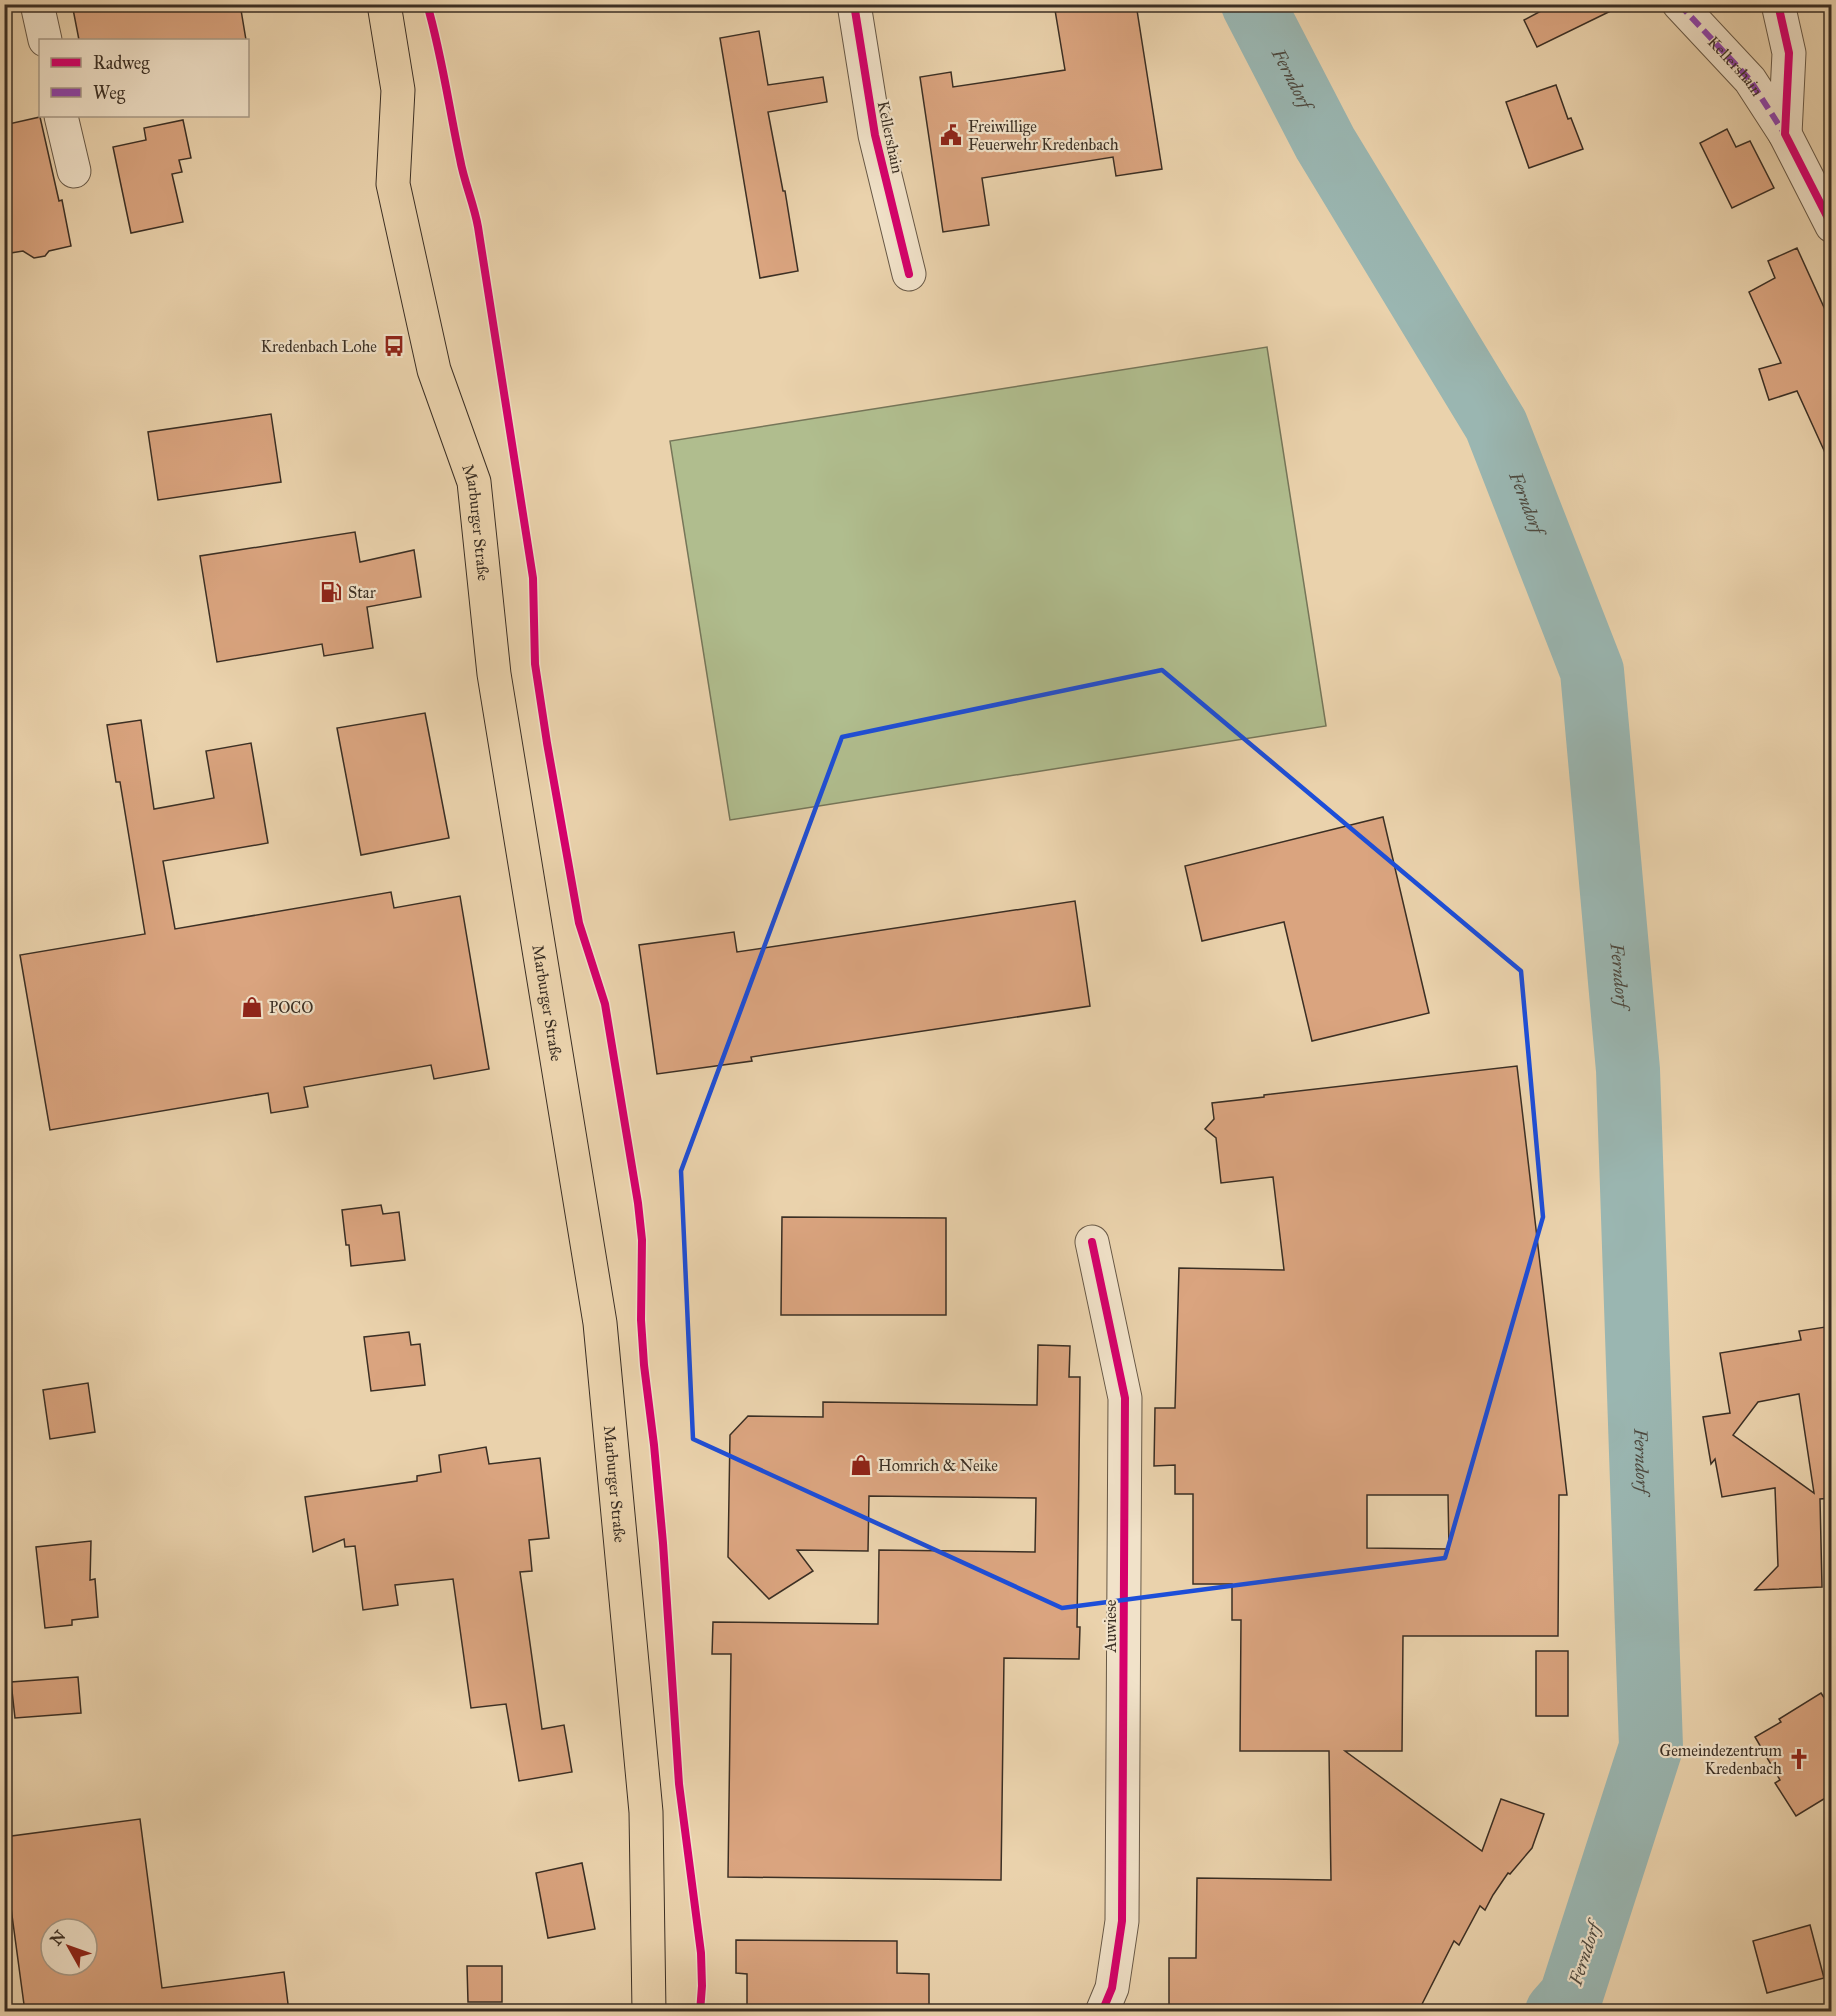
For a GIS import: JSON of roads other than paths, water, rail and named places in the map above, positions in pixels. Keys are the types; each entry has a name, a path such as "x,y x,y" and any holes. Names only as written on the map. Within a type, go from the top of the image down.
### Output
{"main road":[{"name":"Marburger Straße","path":"384,4 398,90 393,184 434,370 474,482 494,675 600,1323 646,1812 650,2012"}],"street":[{"path":"37,4 45,39"},
{"name":"Kellershain","path":"854,4 875,135 909,274"},
{"name":"Kellershain","path":"1679,4 1750,80 1785,134 1832,226"},
{"path":"1778,4 1789,52 1785,134"},
{"path":"61,117 74,171"},
{"name":"Auwiese","path":"1092,1242 1125,1398 1122,1921 1112,1988 1102,2012"}],"waterway":[{"name":"Ferndorf","path":"1253,4 1325,143 1496,425 1592,671 1628,1070 1651,1747 1571,1996 1557,2012"}],"place":[{"name":"Freiwillige Feuerwehr Kredenbach","path":"951,135"},
{"name":"Kredenbach Lohe","path":"394,346"},
{"name":"Star","path":"331,592"},
{"name":"POCO","path":"252,1007"},
{"name":"Homrich & Neike","path":"861,1465"},
{"name":"Gemeindezentrum Kredenbach","path":"1799,1759"}]}
